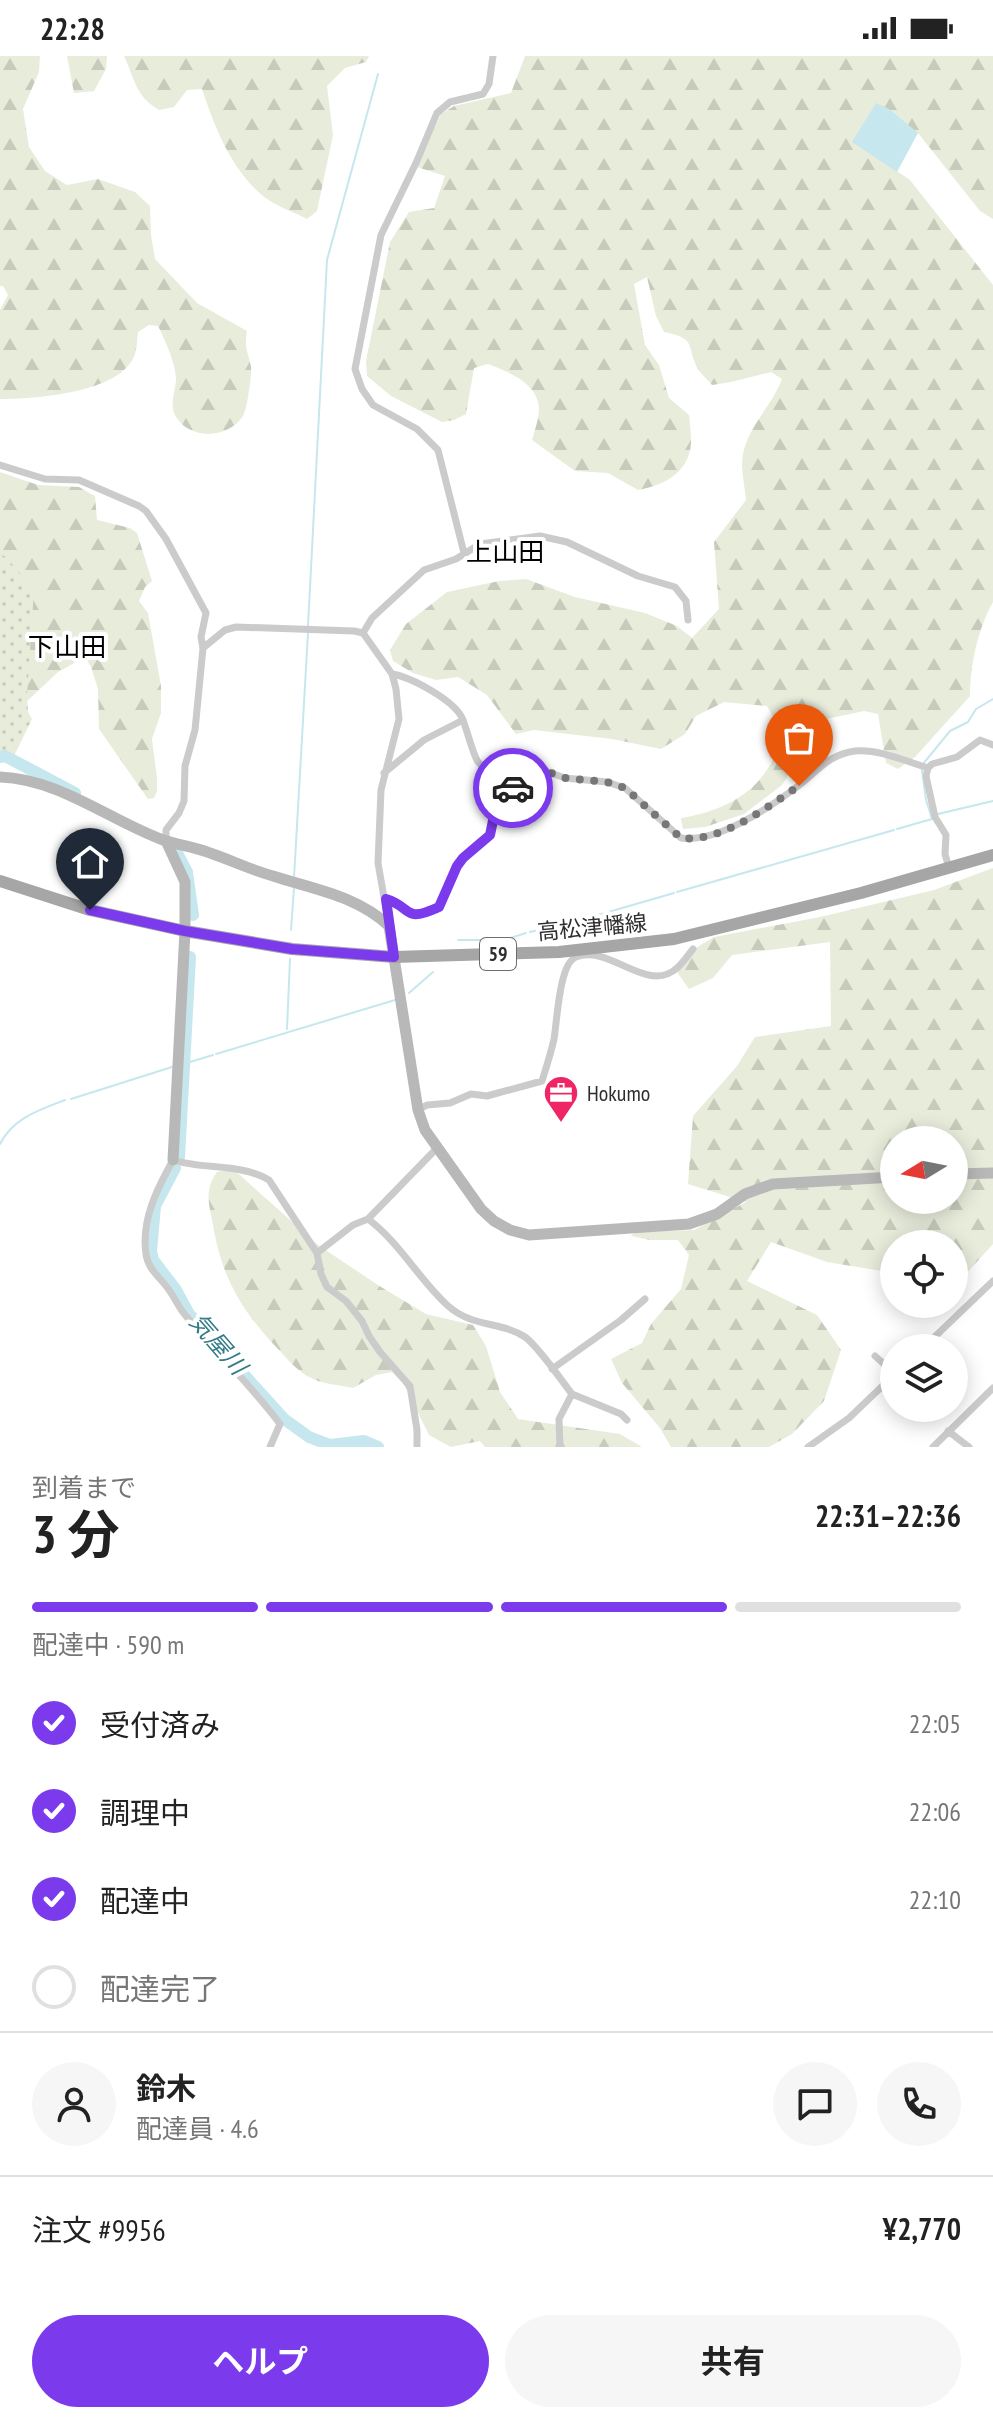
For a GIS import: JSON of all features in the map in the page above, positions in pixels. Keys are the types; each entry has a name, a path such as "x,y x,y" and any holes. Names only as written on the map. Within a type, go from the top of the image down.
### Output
{"main road":[{"name":"高松津幡線","path":"0,881 90,910 185,931 292,949 394,957 610,953 993,855"}],"street":[{"path":"464,553 438,450 417,429 373,405 362,389 355,369 381,235 437,113 450,102 483,94 489,84 493,56"},
{"path":"0,465 45,479 79,480 146,511 166,539 206,613 201,637 203,648 195,730 185,766 184,801 166,830 166,841 185,882 185,931 173,1160 157,1187 147,1220 146,1254 149,1267 169,1289 184,1314 245,1379 280,1424 270,1447"},
{"path":"363,633 372,618 424,570 456,559 480,544 540,536 567,542 638,576 675,587 686,601 688,620"},
{"path":"203,648 225,630 236,627 363,633"},
{"path":"363,633 392,674 396,689 399,719 381,790 378,863 418,1110 425,1130 487,1215 510,1230 529,1235 689,1224 717,1214 745,1194 773,1184 880,1178"},
{"path":"392,674 437,694 460,713 475,757 485,767 494,770 529,763 565,778 607,782 625,788 681,838 690,839 738,826 799,786 826,761 853,751 875,753 928,768"},
{"path":"384,773 424,740 463,720"},
{"path":"949,868 945,854 945,830 935,817 929,798 928,768 957,757 980,740 993,745"},
{"path":"386,899 413,915 439,907 457,866 490,835 496,806 521,781 548,772"},
{"path":"0,777 37,781 166,841 207,851 257,872 350,900 377,914 389,926"},
{"path":"418,1110 427,1105 450,1103 471,1094 487,1096 542,1081 554,1040 561,989 572,959 610,953 649,975 658,976 676,969 693,949"},
{"path":"317,1253 353,1225 368,1219 437,1148"},
{"path":"173,1160 257,1172 269,1180 317,1253 327,1287 346,1301 380,1352 410,1386 417,1447"},
{"path":"968,1174 993,1173"},
{"path":"368,1219 383,1231 449,1307 479,1323 525,1336 572,1394 621,1414 627,1420"},
{"path":"938,1334 993,1281"},
{"path":"552,1369 645,1299"},
{"path":"875,1356 880,1361"},
{"path":"808,1447 849,1418 880,1388"},
{"path":"933,1447 993,1388"},
{"path":"560,1447 559,1419 572,1394"},
{"path":"948,1431 969,1447"}],"green space":[{"path":"0,56 40,56 39,72 23,109 29,147 45,171 67,185 98,179 135,192 150,206 155,259 197,303 247,331 246,347 251,367 248,400 243,416 236,424 219,433 209,434 199,433 181,423 173,406 176,383 169,351 158,326 149,325 138,332 133,359 107,381 71,392 0,399 0,310 8,295 0,286"},
{"path":"67,56 107,56 106,69 94,91 74,93"},
{"path":"124,56 369,56 366,62 345,68 327,86 333,135 317,211 307,219 273,203 252,185 225,147 202,89 187,90 174,107 159,110 140,93"},
{"path":"525,56 993,56 993,219 980,211 918,133 852,141 910,180 993,285 993,602 976,648 970,696 916,756 898,769 886,763 878,714 864,711 817,721 782,785 744,814 705,827 683,829 681,818 732,802 762,777 783,735 767,706 724,702 696,716 685,734 661,749 612,739 534,730 516,734 487,695 458,677 436,680 413,673 393,661 390,650 406,624 447,592 499,581 526,579 575,597 645,613 677,626 692,638 719,609 714,542 746,500 743,454 755,425 782,379 771,372 712,385 698,369 686,340 664,332 656,316 647,277 634,284 645,345 659,365 669,398 689,415 691,440 686,462 681,469 662,483 638,490 608,473 575,471 532,440 539,412 533,391 520,379 488,364 474,368 466,414 442,422 391,396 367,376 366,361 390,242 409,212 434,208 445,176 417,167 441,114 454,106 511,93"},
{"path":"0,472 38,485 79,487 95,496 97,520 130,528 137,533 152,581 145,587 139,601 148,613 161,686 161,713 152,739 157,778 154,798 148,799 99,729 98,689 85,657 58,672 23,705 0,715"},
{"path":"0,554 34,590 27,695 28,712 32,719 14,756 0,758"},
{"path":"993,868 993,1244 968,1272 968,1230 880,1230 880,1271 827,1262 771,1242 747,1281 817,1315 841,1350 824,1401 792,1434 769,1447 671,1447 660,1428 622,1383 611,1359 642,1343 651,1324 681,1289 689,1255 678,1240 631,1236 635,1232 694,1230 746,1202 688,1184 693,1116 737,1066 755,1037 831,1026 830,942 732,955 713,978 689,989 677,972 694,949 714,937 820,917 934,890"},
{"path":"233,1169 318,1245 381,1287 426,1314 473,1325 486,1346 500,1392 518,1419 620,1434 642,1447 485,1447 480,1441 451,1447 429,1435 405,1386 392,1372 376,1375 353,1388 320,1382 302,1372 254,1321 235,1292 222,1261 210,1210 209,1191 217,1172"}],"water":[{"path":"876,103 889,109 918,133 897,172 852,142"}],"waterway":[{"path":"308,626 327,260 378,74"},
{"path":"294,878 308,633"},
{"path":"923,764 950,731 968,722 976,709 993,699"},
{"name":"気屋川","path":"0,757 5,756 75,793"},
{"path":"922,770 932,819"},
{"path":"938,814 993,801"},
{"path":"897,829 932,819"},
{"path":"677,892 894,830"},
{"name":"気屋川","path":"176,851 187,872 193,915"},
{"path":"291,930 294,888"},
{"path":"530,932 674,893"},
{"path":"458,940 504,940 526,933"},
{"name":"気屋川","path":"179,1157 190,957"},
{"path":"287,1029 290,959"},
{"path":"409,993 433,972"},
{"path":"216,1054 395,1000"},
{"path":"190,1062 213,1055"},
{"path":"71,1099 172,1067"},
{"path":"0,1144 19,1121 65,1100"},
{"name":"気屋川","path":"175,1168 155,1206 151,1251 153,1260 176,1290 189,1314 284,1419 309,1437 330,1445 364,1441 378,1447"}],"way so far":[{"path":"513,788 521,781 548,772 565,778 607,782 625,788 681,838 690,839 738,826 799,786"}],"place":[{"name":"Hokumo","path":"561,1124"}],"district":[{"name":"上山田","path":"505,552"},
{"name":"下山田","path":"67,647"}],"route":[{"path":"90,910 185,931 292,949 394,957 386,899 413,915 439,907 457,866 490,835 496,806 513,788"}]}
